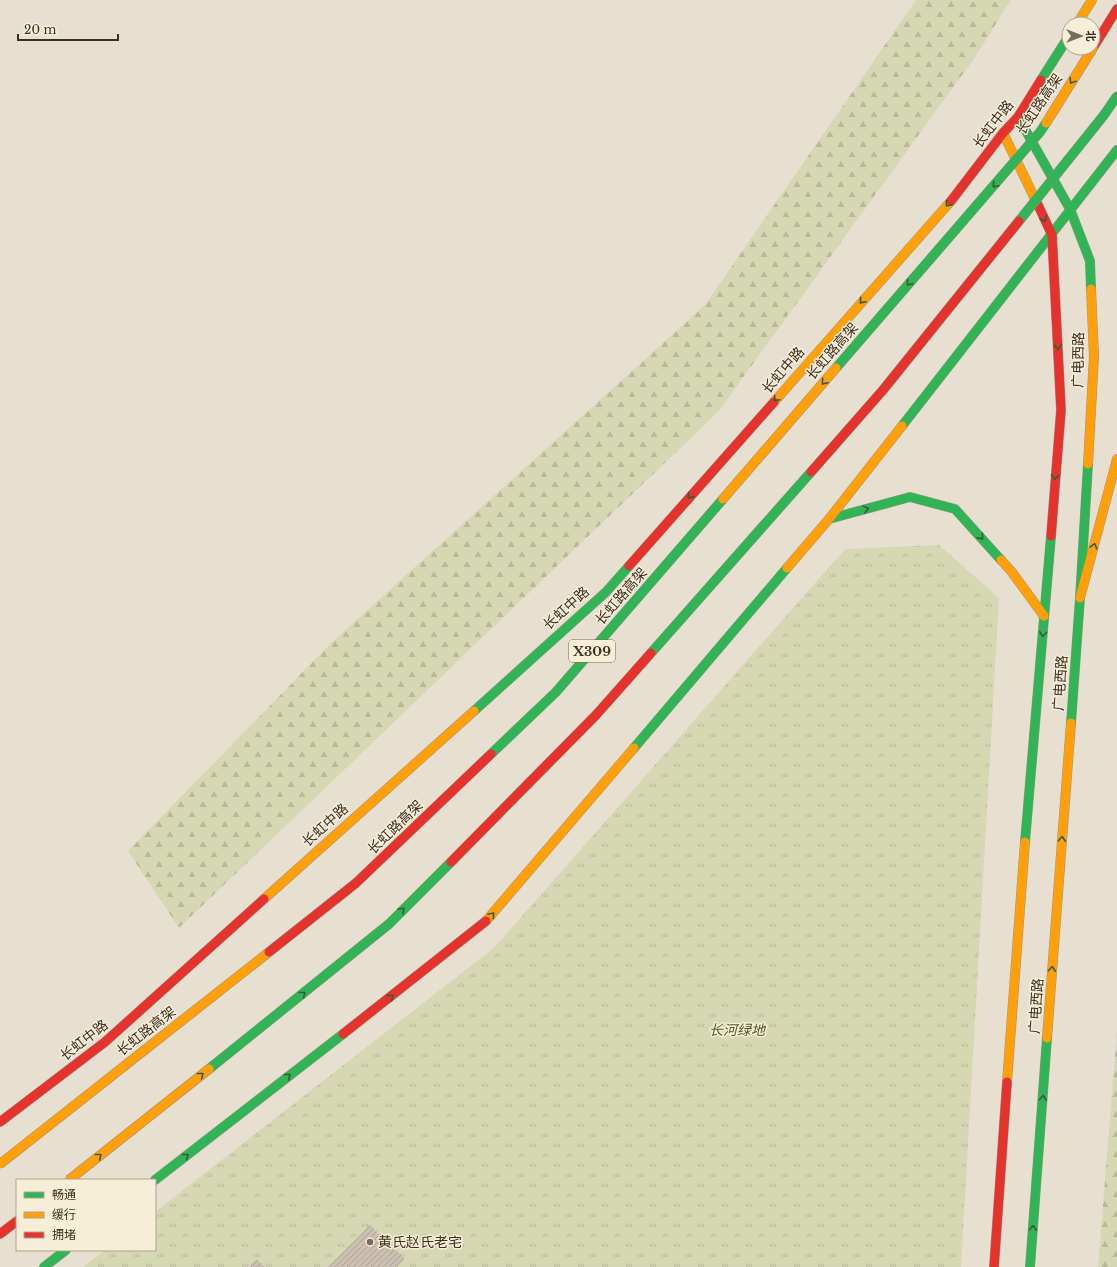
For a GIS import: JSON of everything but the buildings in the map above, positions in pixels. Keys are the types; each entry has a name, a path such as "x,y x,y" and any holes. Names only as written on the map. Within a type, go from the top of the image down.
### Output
{"main road":[{"path":"1082,16 1092,0"},
{"name":"长虹路高架","path":"1101,35 1117,9"},
{"name":"长虹中路","path":"0,1122 105,1042 606,592 960,190 1003,133 1018,117 1061,49"},
{"name":"长虹路高架","path":"0,1164 356,884 556,692 1040,132 1088,56"},
{"path":"70,1179 389,924 596,715 883,390 1104,115 1117,96"},
{"name":"广电西路","path":"1018,117 1070,209 1090,261 1094,356 1080,598 1030,1267"},
{"name":"广电西路","path":"994,1267 1029,785 1061,410 1052,235 1003,133"},
{"path":"156,1179 485,923 829,519 1117,150"},
{"path":"1080,598 1117,459"},
{"path":"829,519 910,497 955,509 1011,571 1044,616"},
{"path":"0,1234 16,1222"},
{"path":"44,1267 65,1251"}],"green space":[{"path":"916,0 1011,0 975,57 718,412 179,928 128,851 332,642 705,305"},
{"name":"长河绿地","path":"939,545 999,598 961,1267 83,1267 104,1251 156,1251 156,1211 495,947 845,549"},
{"path":"1117,1031 1117,1267 1098,1267"}],"traffic: fast":[{"path":"1041,80 1061,49"},
{"path":"1019,221 1104,115 1117,96"},
{"path":"1018,117 1070,209 1090,261 1091,289"},
{"path":"836,368 1040,132 1046,123"},
{"path":"902,426 1117,150"},
{"path":"1071,723 1088,464"},
{"path":"651,653 811,472"},
{"path":"829,519 910,497 955,509 1001,560"},
{"path":"491,754 556,692 723,499"},
{"path":"1025,842 1051,536"},
{"path":"474,711 606,592 629,566"},
{"path":"634,748 787,568"},
{"path":"209,1069 389,924 451,862"},
{"path":"156,1179 343,1034"},
{"path":"1030,1267 1047,1038"},
{"path":"44,1267 65,1251"}],"traffic: slow":[{"path":"1082,16 1092,0"},
{"path":"1046,123 1088,56"},
{"path":"1003,133 1038,205"},
{"path":"774,402 951,201"},
{"path":"1088,464 1094,356 1091,289"},
{"path":"723,499 836,368"},
{"path":"787,568 829,519 902,426"},
{"path":"1080,598 1117,459"},
{"path":"1001,560 1011,571 1044,616"},
{"path":"264,899 474,711"},
{"path":"1047,1038 1071,723"},
{"path":"486,921 634,748"},
{"path":"1007,1082 1025,842"},
{"path":"0,1164 269,952"},
{"path":"70,1179 209,1069"}],"traffic: jam":[{"path":"1101,35 1117,9"},
{"path":"951,201 1003,133 1018,117 1041,80"},
{"path":"1038,205 1052,235 1061,410 1051,536"},
{"path":"811,472 883,390 1019,221"},
{"path":"629,566 774,402"},
{"path":"451,862 596,715 651,653"},
{"path":"269,952 356,883 491,754"},
{"path":"0,1122 105,1042 264,899"},
{"path":"343,1034 486,921"},
{"path":"994,1267 1007,1082"},
{"path":"0,1234 16,1222"}],"place":[{"name":"黄氏赵氏老宅","path":"370,1242"}]}
